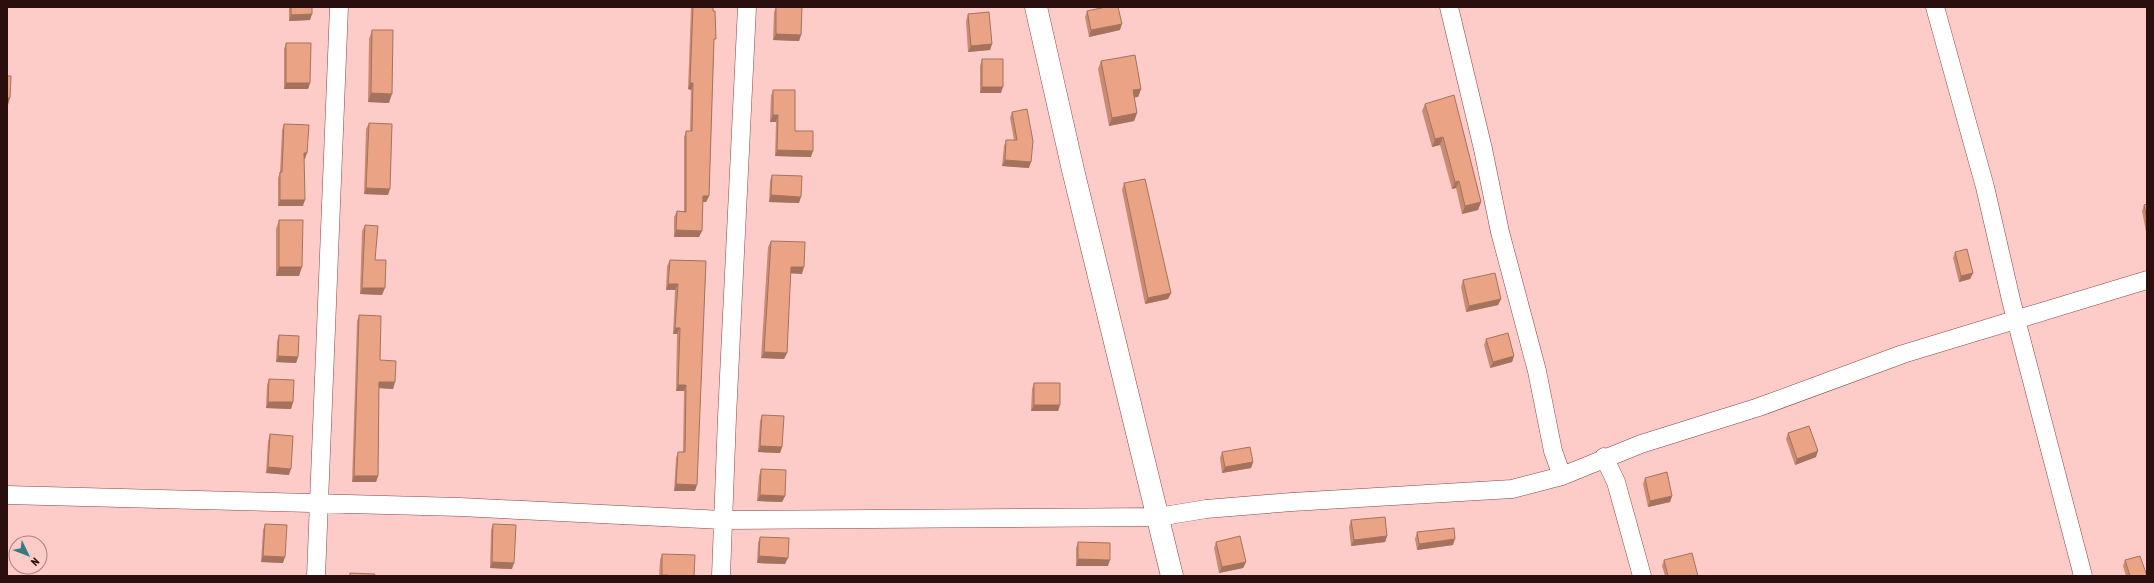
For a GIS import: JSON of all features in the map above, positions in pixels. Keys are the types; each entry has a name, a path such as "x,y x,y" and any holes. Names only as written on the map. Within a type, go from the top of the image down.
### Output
{"street":[{"path":"316,576 339,7"},
{"path":"721,576 747,7"},
{"path":"1036,7 1073,170 1172,576"},
{"path":"1449,7 1483,149 1500,232 1535,364 1554,451 1562,476"},
{"path":"1935,7 1984,187 2083,576"},
{"path":"7,495 468,508 723,520 1158,517 1206,509 1284,502 1512,489 1562,476 1604,457 1759,407 1903,354 2147,280"},
{"path":"1604,457 1616,482 1642,576"}],"building":[{"path":"291,7 312,7 312,14 291,15"},
{"path":"693,7 713,7 713,11 715,11 716,39 714,39 709,196 703,196 702,231 676,230 677,211 686,212 686,131 692,131 693,83 690,83"},
{"path":"776,7 802,7 801,35 776,34"},
{"path":"1106,7 1118,7 1122,24 1091,30 1087,11"},
{"path":"989,12 992,44 971,46 968,14"},
{"path":"372,30 393,30 392,94 371,93"},
{"path":"286,43 311,43 310,83 286,83"},
{"path":"1135,55 1141,89 1133,90 1137,113 1112,118 1101,61"},
{"path":"982,59 1003,59 1003,87 982,87"},
{"path":"7,76 11,76 10,98 7,98"},
{"path":"773,90 795,90 795,131 813,131 813,151 777,150 778,115 773,115"},
{"path":"1454,95 1481,202 1465,206 1459,181 1455,182 1443,137 1435,139 1425,104"},
{"path":"1027,109 1033,141 1031,162 1005,160 1006,140 1017,140 1012,112"},
{"path":"369,123 392,124 390,189 366,188"},
{"path":"284,124 309,125 307,153 304,153 305,200 280,200 280,172 282,172"},
{"path":"772,175 802,176 801,197 771,195"},
{"path":"1145,179 1171,293 1148,298 1124,183"},
{"path":"2147,204 2147,219 2144,205"},
{"path":"279,220 303,220 302,267 279,267"},
{"path":"365,225 378,226 375,260 386,260 385,288 362,288"},
{"path":"771,241 805,242 804,267 791,267 787,353 764,352"},
{"path":"1967,249 1973,273 1961,276 1955,252"},
{"path":"670,260 706,261 697,485 676,484 678,452 685,452 686,385 678,385 680,328 675,328 678,284 668,284"},
{"path":"1495,273 1501,299 1469,306 1463,280"},
{"path":"359,315 381,316 380,360 396,361 395,382 379,382 378,476 354,476"},
{"path":"1508,333 1514,356 1493,362 1486,339"},
{"path":"279,335 299,336 298,357 278,356"},
{"path":"269,379 294,380 293,402 268,402"},
{"path":"1034,383 1060,383 1060,405 1034,405"},
{"path":"762,415 784,416 782,447 760,446"},
{"path":"1809,426 1818,451 1797,459 1788,433"},
{"path":"270,434 293,436 291,469 268,467"},
{"path":"1250,447 1253,462 1225,467 1222,452"},
{"path":"761,469 786,470 785,496 760,495"},
{"path":"1667,472 1672,496 1650,501 1645,478"},
{"path":"1385,517 1387,536 1354,540 1351,520"},
{"path":"265,524 287,525 285,557 263,556"},
{"path":"493,524 516,525 514,563 492,562"},
{"path":"1454,528 1455,539 1419,544 1417,532"},
{"path":"1240,536 1246,562 1222,567 1216,542"},
{"path":"760,537 789,538 788,558 759,556"},
{"path":"1078,542 1110,543 1110,560 1078,559"},
{"path":"1692,553 1698,576 1668,576 1664,560"},
{"path":"662,554 695,555 694,576 662,575"},
{"path":"2140,556 2147,576 2130,576 2125,560"},
{"path":"350,573 375,574 374,576 350,576"}]}
